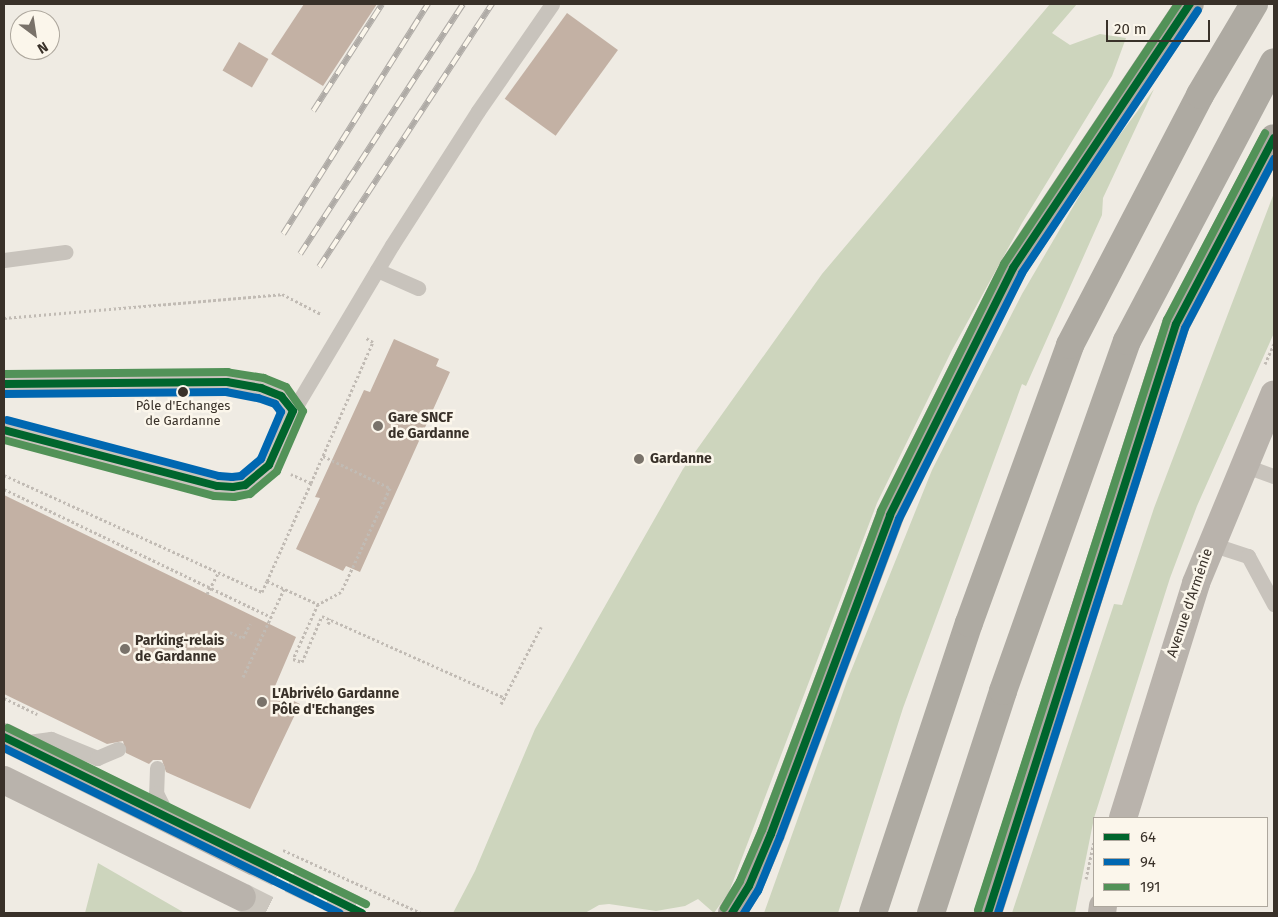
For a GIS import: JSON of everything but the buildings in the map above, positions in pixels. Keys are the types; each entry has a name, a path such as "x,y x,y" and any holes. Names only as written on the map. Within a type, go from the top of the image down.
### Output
{"highway":[{"path":"732,913 749,886 771,834 890,515 1013,268 1190,4"},
{"path":"873,913 969,623 1070,345 1200,95 1254,4"},
{"path":"931,913 1002,691 1127,341 1274,62"},
{"path":"988,913 1176,324 1274,138"}],"main road":[{"name":"Avenue d'Arménie","path":"1123,817 1174,648 1211,544 1274,395"},
{"path":"10,740 253,860"},
{"path":"4,780 242,897"}],"lane":[{"path":"4,430 217,486 245,485 269,465 293,411 345,327 377,270 478,111 552,4"},
{"path":"4,260 65,252"},
{"path":"377,270 418,288"},
{"path":"4,384 227,382 261,388 281,396 293,411"},
{"path":"1243,466 1274,476"},
{"path":"1211,544 1248,556 1274,604"},
{"path":"10,740 51,739 97,758 118,749"},
{"path":"157,768 156,793 170,820"}],"path":[{"path":"4,318 282,294 373,342 262,592 4,475"},
{"path":"322,456 390,488 341,592 318,604 293,659 302,662 322,616 505,698"},
{"path":"269,465 311,482"},
{"path":"4,489 271,617"},
{"path":"208,594 218,573"},
{"path":"267,581 318,604"},
{"path":"243,677 284,589"},
{"path":"328,624 331,619"},
{"path":"230,632 243,638 250,624"},
{"path":"501,704 541,627"},
{"path":"221,649 228,637"},
{"path":"276,847 421,913"}],"green space":[{"path":"1050,4 1077,4 1052,33 1070,45 1100,34 1126,38 1112,76 1022,223 952,350 877,503 729,892 714,913 698,899 685,906 656,911 609,904 599,905 585,913 453,913 475,871 535,729 683,469 822,274"},
{"path":"1154,89 1103,198 1102,215 1026,386 1022,384 903,708 838,913 764,913 847,681 932,470 1022,294 1098,164"},
{"path":"1274,193 1274,333 1197,506 1170,578 1093,817 1075,913 1012,913 1114,604 1122,605 1154,508"},
{"path":"98,863 183,912 187,913 85,913"}],"tunnel":[{"path":"253,861 362,913"},
{"path":"242,897 274,913"}],"railway":[{"path":"313,111 382,4"},
{"path":"283,234 428,4"},
{"path":"300,254 463,4"},
{"path":"319,267 492,4"}],"transit line":[{"name":"191","path":"724,908 740,881 762,830 881,511 1004,264 1178,4"},
{"name":"64","path":"732,913 749,886 771,834 890,515 1013,268 1190,4"},
{"name":"94","path":"744,913 758,891 780,837 899,519 1022,273 1198,10"},
{"name":"191","path":"978,910 1167,320 1265,133"},
{"name":"64","path":"988,913 1176,324 1274,138"},
{"name":"94","path":"998,913 1185,328 1274,159"},
{"name":"191","path":"4,374 228,372 264,378 286,387 303,411 277,471 250,494 234,497 214,496 4,440"},
{"name":"64","path":"4,384 227,382 261,388 281,396 293,411 269,465 245,485 233,487 217,486 4,430"},
{"name":"94","path":"4,394 226,392 258,398 275,404 281,412 261,459 241,476 232,477 219,476 7,420"},
{"name":"191","path":"8,728 366,904"},
{"name":"64","path":"4,737 362,913"},
{"name":"94","path":"4,748 340,913"}],"place":[{"name":"Pôle d'Echanges de Gardanne","path":"183,392"},
{"name":"Gare SNCF de Gardanne","path":"378,426"},
{"name":"Gardanne","path":"639,459"},
{"name":"Parking-relais de Gardanne","path":"125,649"},
{"name":"L'Abrivélo Gardanne Pôle d'Echanges","path":"262,702"}]}
